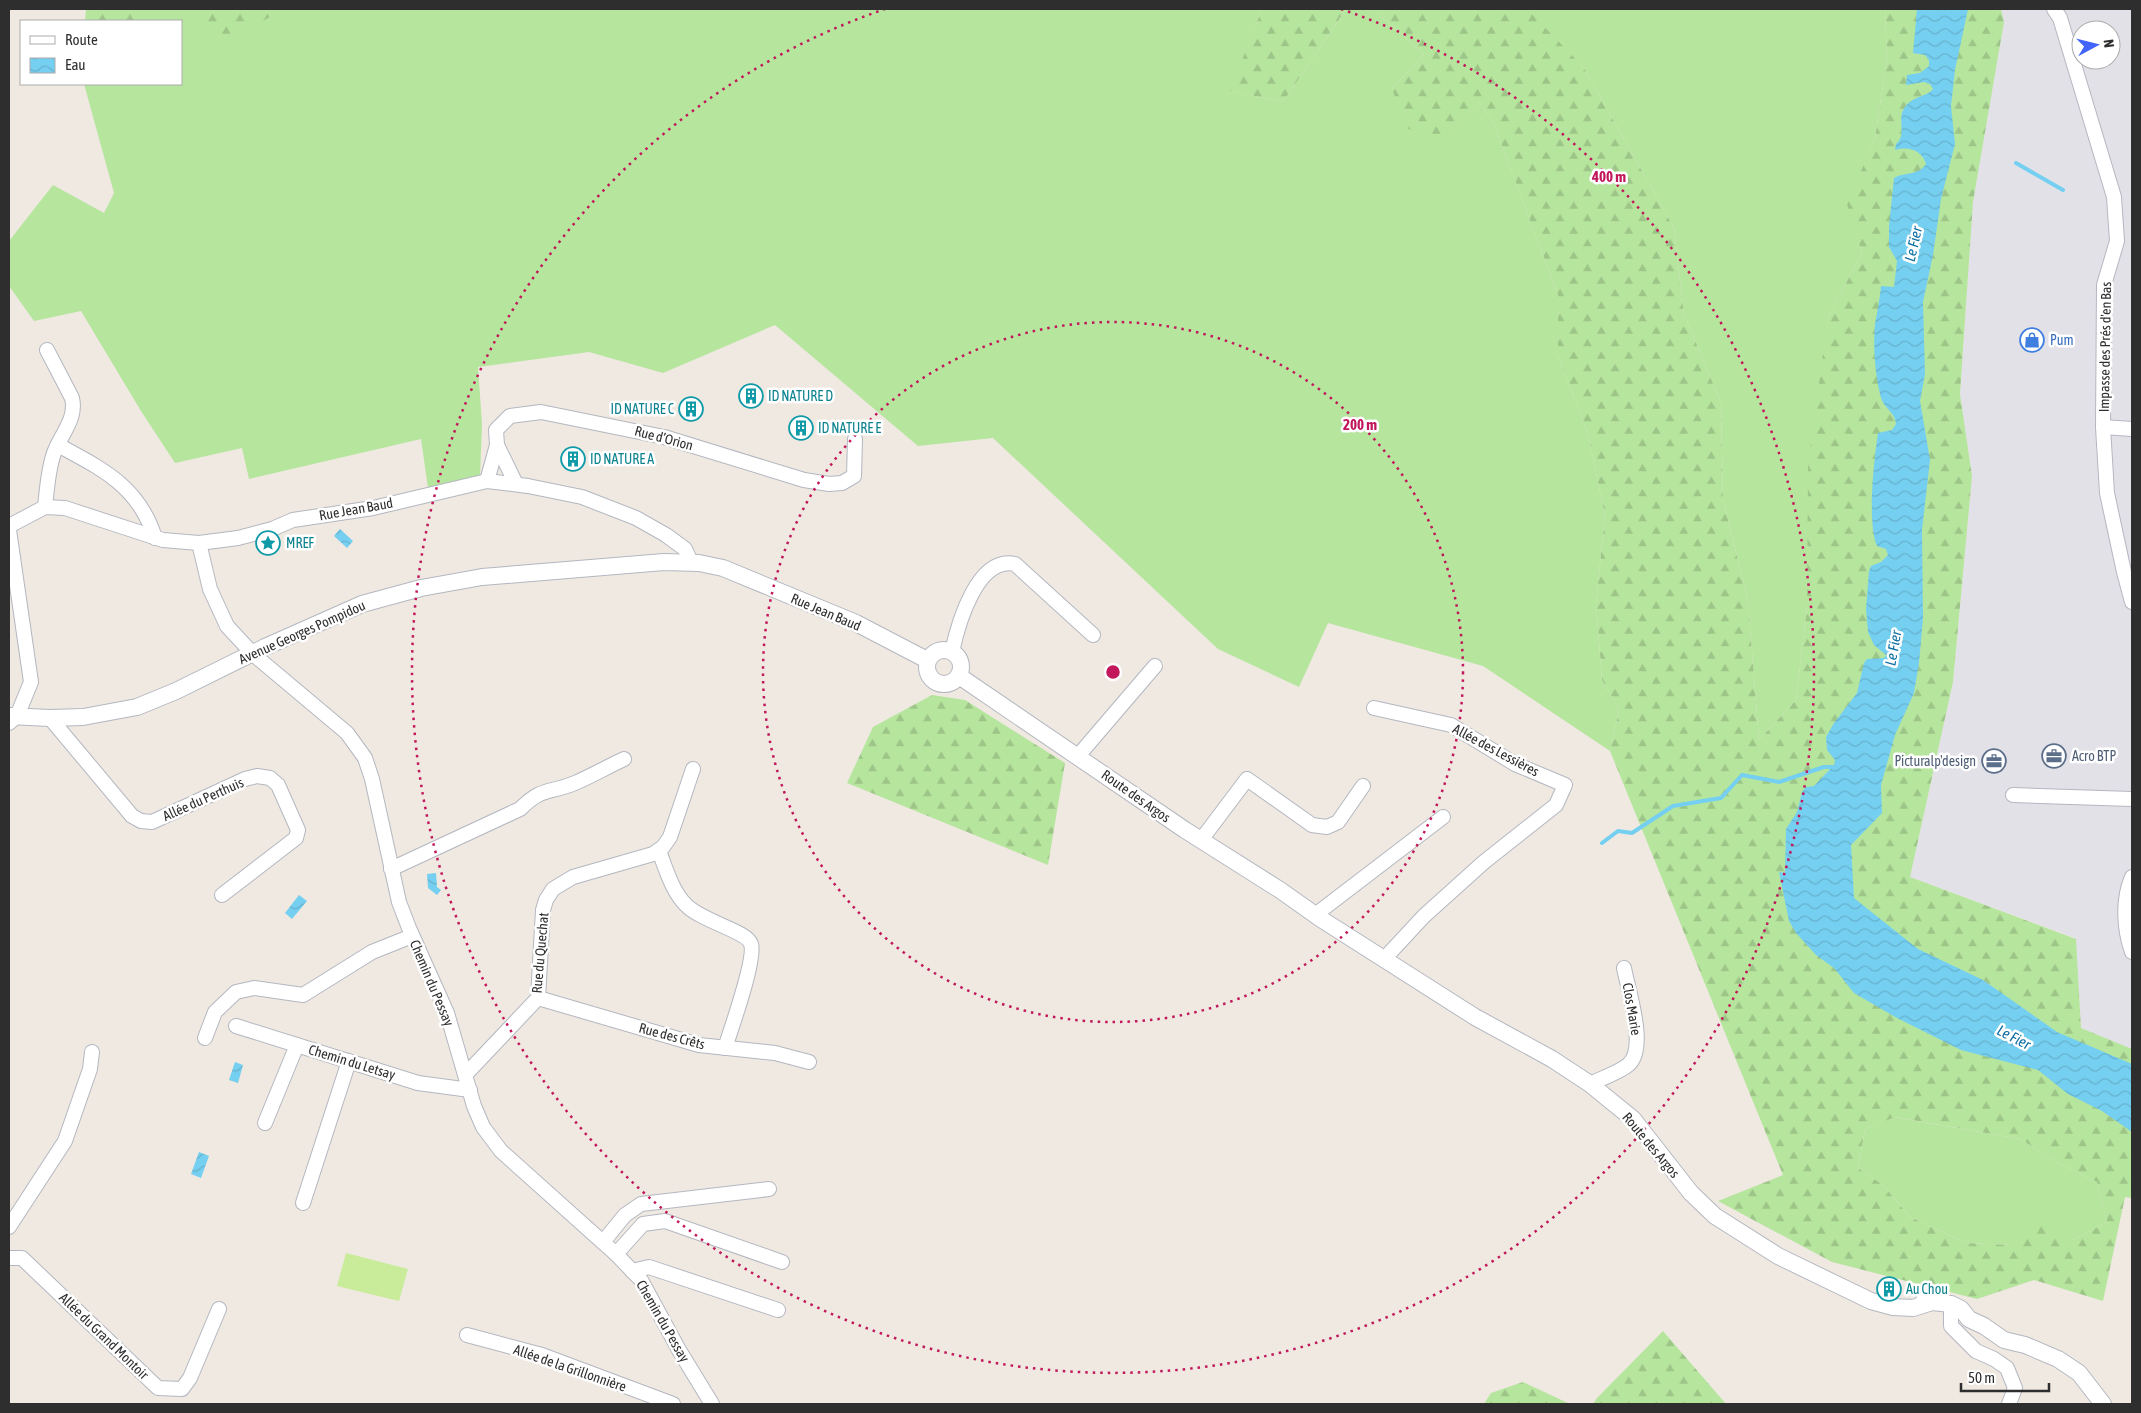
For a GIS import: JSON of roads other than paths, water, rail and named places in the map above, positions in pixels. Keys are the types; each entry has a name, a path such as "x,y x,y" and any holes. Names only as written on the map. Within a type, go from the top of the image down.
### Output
{"street":[{"name":"Impasse des Prés d'en Bas","path":"2054,9 2060,18 2114,197 2117,241 2104,285 2103,427 2108,493 2132,602"},
{"path":"12,718 31,682 9,528 45,507 49,475 58,445 69,423 74,405 47,350"},
{"name":"Rue d’Orion","path":"496,445 496,430 510,416 540,412 664,436 804,480 829,484 842,483 854,476 855,439"},
{"path":"2103,427 2132,429"},
{"path":"58,445 108,473 131,493 145,512 155,538"},
{"path":"487,481 496,445"},
{"path":"496,445 516,484"},
{"name":"Rue Jean Baud","path":"45,507 65,508 163,540 199,543 238,538 272,529 293,520 373,508 487,481 516,484 582,497 636,518 666,535 685,549 691,562"},
{"name":"Chemin du Pessay","path":"199,543 210,590 218,610 232,632 253,654 347,732 365,758 372,779 399,902 412,936 447,1013 483,1127 502,1151 616,1254 641,1280 679,1350 712,1404"},
{"name":"Avenue Georges Pompidou","path":"12,718 83,716 136,707 176,691 362,604 421,588 482,577 664,562 691,562 723,568"},
{"path":"952,652 958,624 980,580 995,567 1009,563 1015,564 1093,635"},
{"name":"Rue Jean Baud","path":"723,568 856,624 927,660"},
{"path":"943,650 952,652 960,661 961,670 959,676 954,682 946,685 935,683 927,674 927,660 933,653 943,650"},
{"path":"1078,756 1155,666"},
{"name":"Route des Argos","path":"959,676 1201,840 1475,1018 1552,1059 1590,1084 1632,1119 1691,1193 1715,1216 1778,1256 1871,1301 1893,1308 1930,1299 1932,1302 1968,1308 1979,1316 1984,1326 2004,1340 2025,1345 2058,1359 2079,1373 2103,1404"},
{"name":"Allée des Lessières","path":"1374,708 1451,725 1515,764 1565,785 1556,805 1484,862 1381,957"},
{"name":"Allée du Perthuis","path":"50,718 132,816 141,821 152,822 245,779 258,776 270,778 278,785 298,830 296,838 222,895"},
{"path":"391,868 520,809 535,795 546,790 573,784 624,759"},
{"path":"693,769 670,837 659,850 673,886 686,906 708,921 744,935 751,944 751,960 725,1048"},
{"path":"1201,840 1247,778 1312,825 1327,827 1338,822 1363,786"},
{"path":"2013,795 2132,799"},
{"path":"1315,914 1443,817"},
{"name":"Rue du Quechat","path":"466,1074 538,998 543,910 546,900 553,889 573,877 653,854 659,850"},
{"path":"1381,957 1457,876"},
{"path":"2132,878 2124,915 2128,942 2132,952"},
{"path":"205,1038 215,1012 236,992 254,988 303,994 372,952 412,936"},
{"name":"Clos Marie","path":"1590,1084 1628,1065 1635,1057 1638,1037 1624,968"},
{"name":"Rue des Crêts","path":"538,998 699,1046 775,1052 809,1062"},
{"name":"Chemin du Letsay","path":"236,1026 418,1083 470,1090"},
{"path":"265,1123 297,1045"},
{"path":"9,1227 65,1141 90,1069 92,1052"},
{"path":"304,1203 349,1061"},
{"path":"603,1242 625,1215 641,1204 768,1189"},
{"path":"616,1254 643,1224 665,1221 782,1262"},
{"name":"Allée du Grand Montoir","path":"9,1258 22,1258 158,1388 182,1389 190,1378 219,1310"},
{"path":"632,1271 649,1267 778,1310"},
{"path":"1956,1306 1950,1326 1976,1351 2008,1368 2015,1388 2009,1404"},
{"name":"Allée de la Grillonnière","path":"467,1335 542,1355 673,1404"}],"water":[{"name":"Le Fier","path":"1917,9 1968,9 1955,70 1951,106 1955,144 1941,199 1933,255 1923,302 1925,374 1920,401 1930,460 1922,530 1923,618 1919,663 1914,693 1895,735 1881,785 1882,813 1851,845 1854,898 1918,949 1983,980 2057,1032 2132,1064 2132,1132 2102,1111 2068,1094 2038,1070 1961,1050 1897,1018 1854,993 1834,968 1816,955 1796,933 1789,921 1779,872 1785,873 1786,829 1797,812 1802,792 1806,787 1814,786 1834,765 1835,760 1827,750 1826,737 1834,723 1857,693 1864,663 1867,659 1884,658 1886,655 1874,645 1868,632 1866,609 1871,566 1881,562 1888,555 1886,549 1877,546 1872,523 1873,474 1878,433 1892,430 1896,424 1894,416 1880,394 1875,360 1874,333 1881,286 1894,287 1897,261 1889,247 1889,226 1894,178 1915,172 1926,164 1921,155 1914,150 1895,150 1896,144 1901,137 1901,117 1905,107 1913,100 1933,89 1930,84 1924,82 1906,85 1907,75 1920,73 1929,66 1929,60 1925,55 1913,53"},
{"path":"340,529 353,541 347,548 334,536"},
{"path":"436,873 437,887 441,890 437,895 428,888 427,874"},
{"path":"299,895 307,901 292,919 285,913"},
{"path":"235,1062 243,1065 238,1083 229,1080"},
{"path":"199,1152 209,1156 201,1178 191,1174"}],"waterway":[{"path":"2016,163 2063,190"},
{"path":"1602,843 1618,831 1632,833 1673,806 1721,798 1742,775 1779,782 1824,767 1836,767"}],"place":[{"name":"Pum","path":"2032,340"},
{"name":"ID NATURE D","path":"751,396"},
{"name":"ID NATURE C","path":"691,409"},
{"name":"ID NATURE E","path":"801,428"},
{"name":"ID NATURE A","path":"573,459"},
{"name":"MREF","path":"268,543"},
{"name":"Acro BTP","path":"2054,756"},
{"name":"Picturalp'design","path":"1994,761"},
{"name":"Au Chou","path":"1889,1289"}]}
